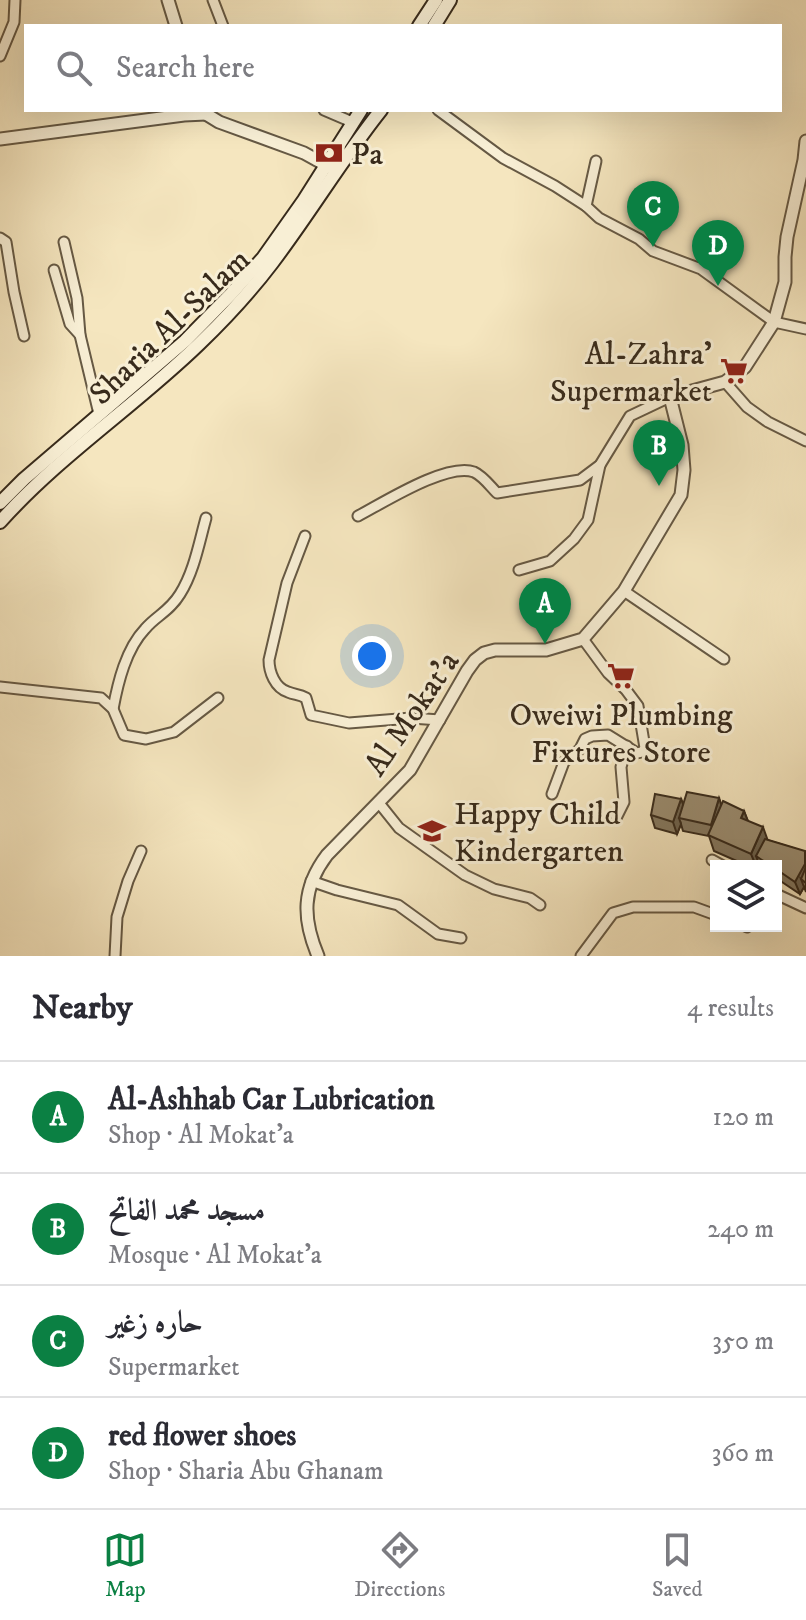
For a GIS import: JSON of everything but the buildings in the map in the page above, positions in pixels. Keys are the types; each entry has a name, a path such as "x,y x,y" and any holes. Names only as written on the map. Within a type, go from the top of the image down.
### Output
{"main road":[{"path":"420,24 436,0"},
{"path":"435,24 450,0"},
{"name":"Sharia Al-Salam","path":"0,522 36,485 198,344 271,264 331,168 360,112"},
{"name":"Sharia Al-Salam","path":"0,503 185,341 231,294 304,200 379,112"}],"street":[{"path":"0,56 14,22 15,0"},
{"path":"168,0 175,24"},
{"path":"213,0 222,24"},
{"path":"0,139 205,112 234,128 304,153 331,168"},
{"path":"329,112 352,122"},
{"path":"441,112 503,158 555,186 653,251 701,269 774,322 806,329"},
{"path":"519,570 550,561 574,539 588,520 600,465 630,416 670,397 725,382 745,367 774,322 785,282 787,237 806,141"},
{"path":"586,206 596,161"},
{"path":"0,238 6,242 24,336"},
{"path":"64,242 77,298 80,335 99,414"},
{"path":"54,270 70,324 80,335"},
{"path":"725,382 747,407 768,422 806,441"},
{"path":"552,794 564,762 580,749 587,738 597,734 608,735 638,753 645,748 638,706 583,639 624,591 681,495 684,470 682,445 670,397"},
{"path":"358,516 432,477 464,470 478,473 497,493 580,480 600,465"},
{"path":"113,709 123,667 143,630 167,612 181,593 194,562 206,518"},
{"path":"305,536 287,583 269,660 269,671 278,686 306,698 311,715 349,723 411,718 440,720"},
{"path":"624,591 724,659"},
{"name":"Al Mokat'a","path":"311,881 327,855 410,770 475,660 495,650 546,650 583,639"},
{"path":"0,687 101,698 113,709 124,735 146,739 174,732 218,698"},
{"path":"616,818 624,802 621,767 627,746"},
{"path":"379,803 399,828 465,875 494,889 530,898 540,905"},
{"path":"115,956 117,917 141,851"},
{"path":"318,956 307,912 311,881 398,905 438,934 461,938"},
{"path":"782,897 806,908"},
{"path":"581,956 613,913 633,907 694,907 710,913"}],"place":[{"name":"Pa","path":"329,153"},
{"name":"حاره زغير","path":"653,247"},
{"name":"red flower shoes","path":"718,286"},
{"name":"Al-Zahra' Supermarket","path":"734,371"},
{"name":"مسجد محمد الفاتح","path":"659,486"},
{"name":"Al-Ashhab Car Lubrication","path":"545,644"},
{"name":"Oweiwi Plumbing Fixtures Store","path":"621,676"},
{"name":"Happy Child Kindergarten","path":"432,831"}]}
